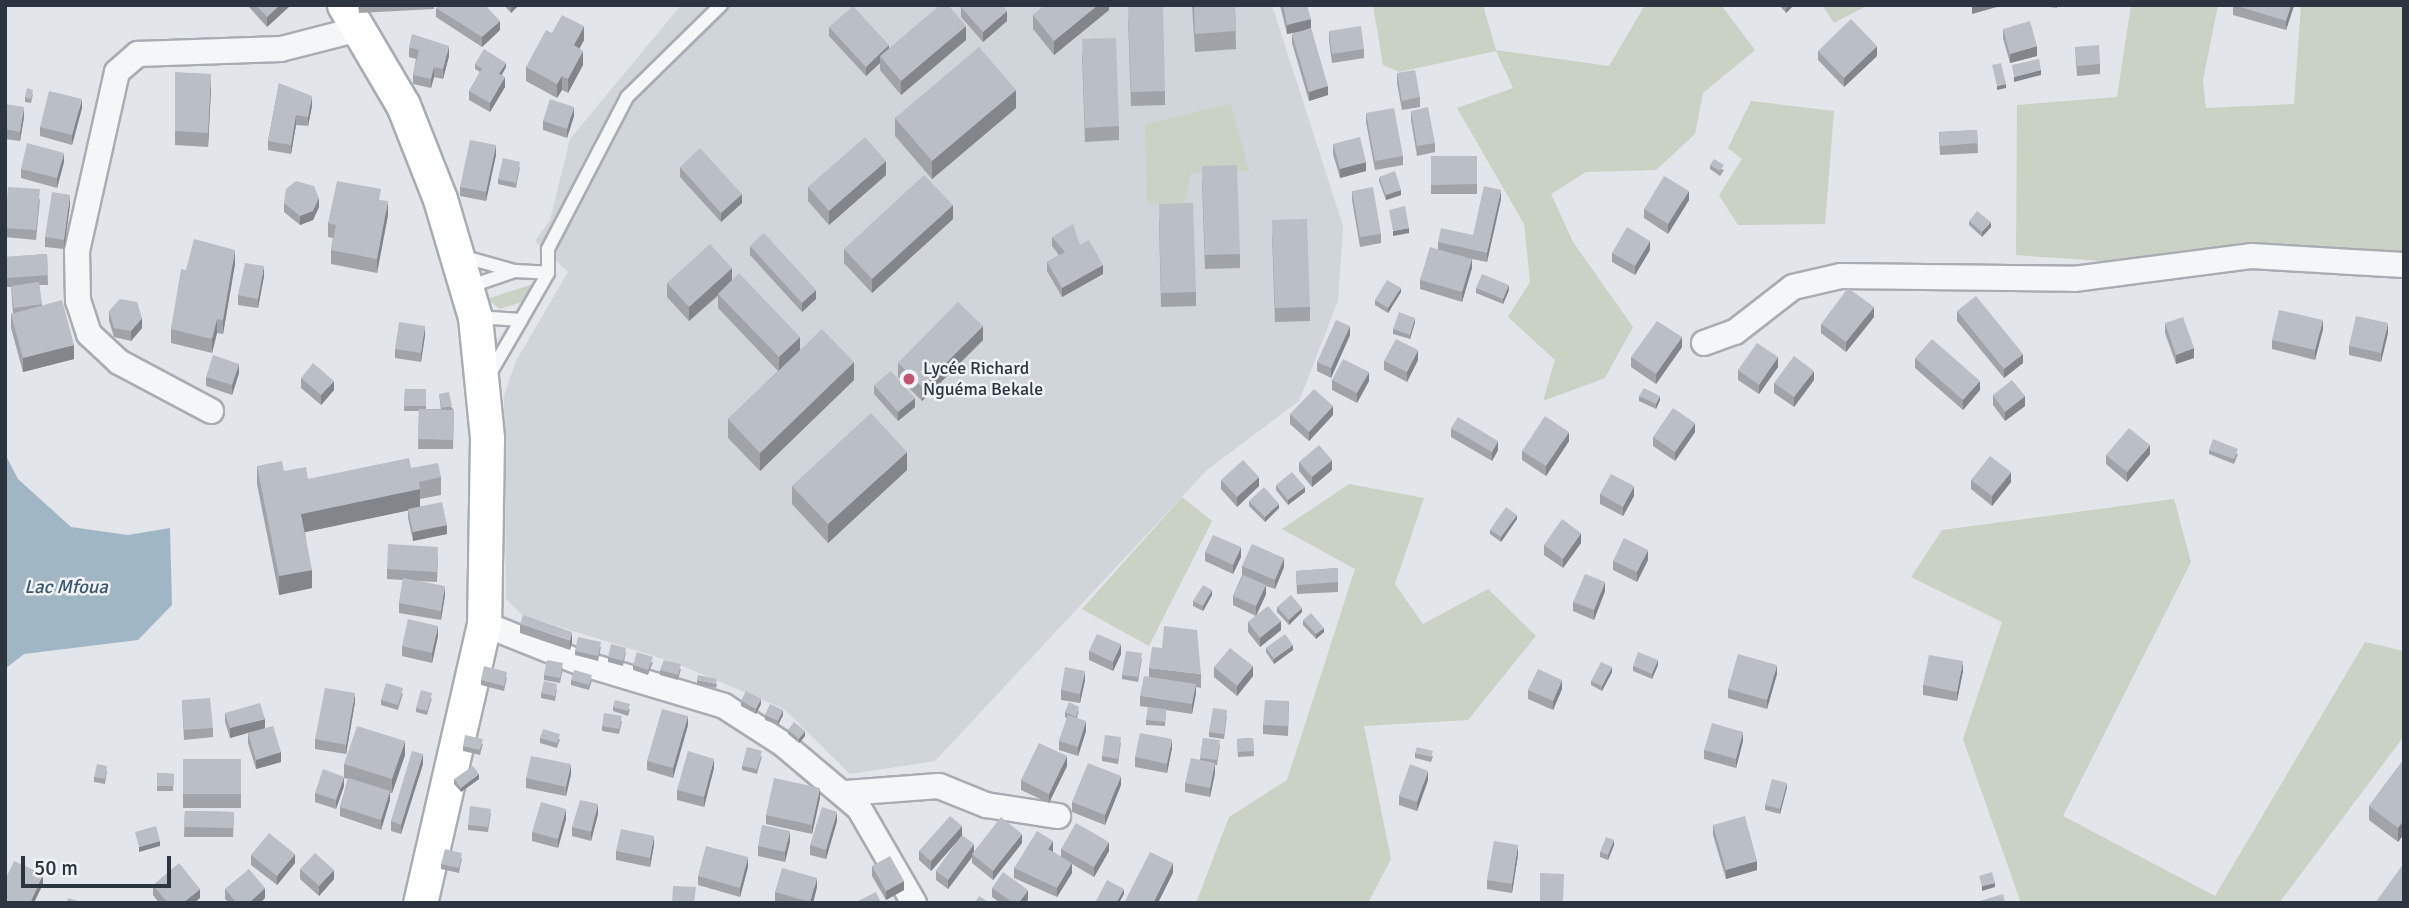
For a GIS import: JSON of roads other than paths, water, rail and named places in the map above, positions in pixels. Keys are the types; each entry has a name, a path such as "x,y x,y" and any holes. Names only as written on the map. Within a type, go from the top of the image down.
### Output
{"main road":[{"path":"352,17 424,150 472,302 482,386 489,485 484,624 420,903"}],"street":[{"path":"211,411 119,362 89,334 78,301 77,251 117,72 138,54 281,49 352,17"},
{"path":"1704,343 1735,332 1793,287 1841,276 2074,279 2251,256 2404,265"},
{"path":"484,624 581,663 724,706 846,793 879,835 914,903"},
{"path":"846,793 939,786 986,805 1058,816"}],"lane":[{"path":"482,386 548,273 548,249 627,97 721,5"},
{"path":"456,253 515,271 548,273"},
{"path":"472,302 515,271"},
{"path":"472,302 521,320"}],"water":[{"name":"Lac Mfoua","path":"5,454 18,479 71,527 128,535 170,528 172,605 138,640 24,654 5,669"}],"place":[{"name":"Lycée Richard Nguéma Bekale","path":"909,379"}]}
